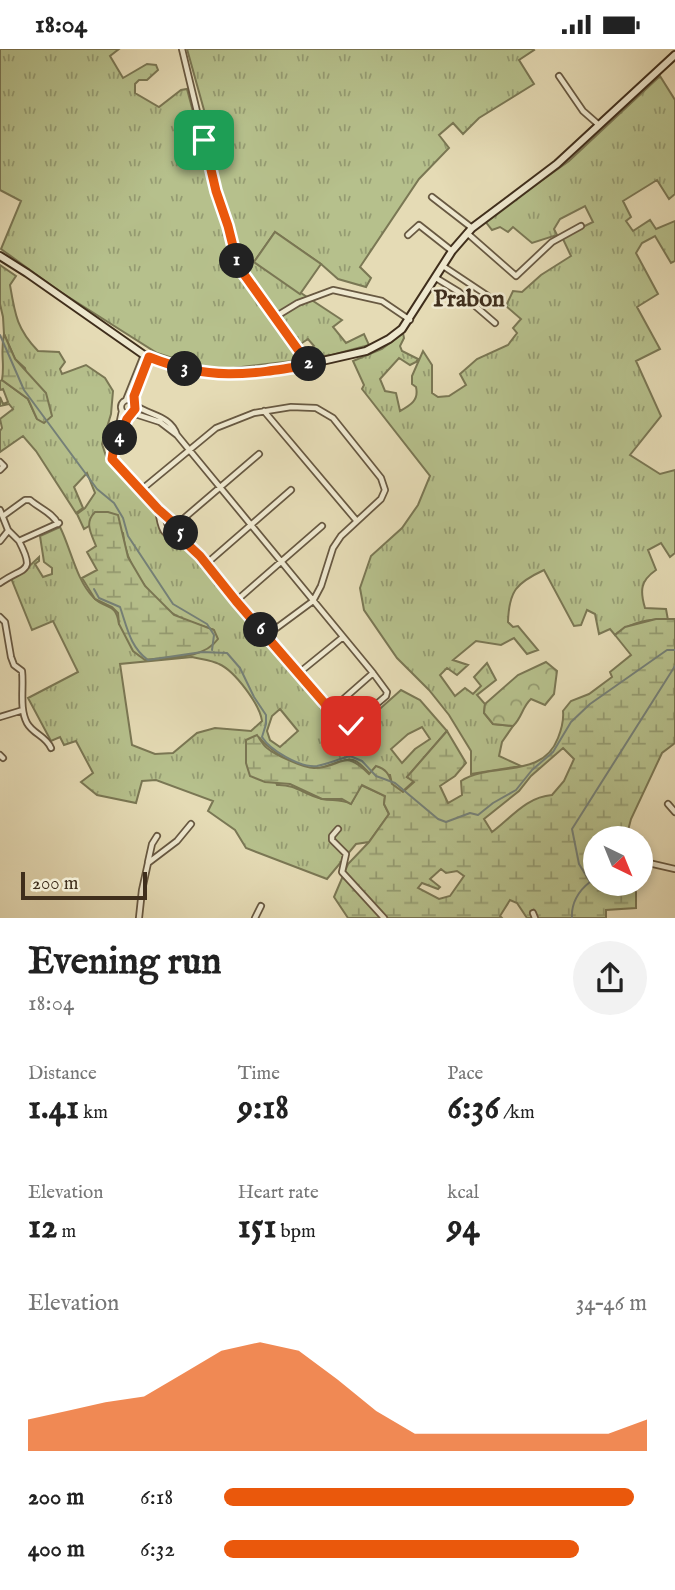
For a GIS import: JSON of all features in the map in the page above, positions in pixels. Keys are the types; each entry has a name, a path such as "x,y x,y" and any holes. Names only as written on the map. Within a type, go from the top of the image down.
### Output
{"street":[{"path":"182,49 212,178 238,266 309,365"},
{"path":"0,256 146,356 183,369 223,375 309,365 342,358 378,346 396,335 410,320 452,251 470,231 557,165 675,55"},
{"path":"559,76 583,111 600,126"},
{"path":"432,197 516,276 544,249 581,226"},
{"path":"408,235 419,225 452,251"},
{"path":"443,266 488,296"},
{"path":"436,278 459,292 495,323"},
{"path":"275,317 298,303 333,290 382,301 410,320"},
{"path":"126,400 154,416 177,435 387,692 385,697 348,727 183,540 176,525 112,459 121,405 126,400 146,356"},
{"path":"114,447 131,413 146,356"},
{"path":"141,490 216,428 238,418 291,407 316,408 333,418 381,478 385,490 381,499 356,520 333,548 321,586 313,601 267,635"},
{"path":"122,411 154,416"},
{"path":"264,411 356,520"},
{"path":"176,525 259,454"},
{"path":"0,462 4,466 0,470"},
{"path":"206,564 291,490"},
{"path":"3,516 25,500 30,500 59,524 19,541"},
{"path":"158,509 158,520 164,533 183,540"},
{"path":"0,510 8,530 19,541 29,561 18,574 0,583"},
{"path":"236,601 321,526"},
{"path":"0,541 8,530"},
{"path":"0,617 5,622 14,665 22,671 23,710 29,726 46,739 51,748"},
{"path":"299,672 342,637"},
{"path":"331,710 373,673"},
{"path":"0,716 23,710"},
{"path":"668,804 675,813"},
{"path":"148,863 177,841 191,824"},
{"path":"338,829 331,836 346,853 342,872 384,918"},
{"path":"139,918 143,882 152,844 157,836"},
{"path":"653,864 675,869"},
{"path":"255,918 261,906"}],"green space":[{"path":"0,49 119,49 110,56 123,78 147,64 156,65 158,70 147,80 139,80 135,84 135,93 159,107 181,90 187,89 232,257 240,275 301,360 225,369 197,366 157,353 59,291 1,249 21,201 0,190"},
{"path":"187,49 533,49 519,60 534,84 479,118 463,134 453,123 439,135 449,148 419,179 360,267 371,278 366,287 338,279 275,232 254,262 342,320 333,327 346,343 364,334 369,345 332,355 307,358 305,354 314,346 308,339 299,345 243,268 234,230 224,205 204,110"},
{"path":"660,76 675,100 675,194 669,199 657,180 623,201 631,217 626,221 633,231 650,220 656,229 675,221 675,261 671,263 655,236 642,243 636,253 658,294 637,307 660,349 636,361 661,416 630,455 660,474 675,470 675,553 670,557 661,543 648,550 656,570 644,582 642,591 645,608 666,609 668,620 640,622 615,635 610,629 599,634 595,614 587,610 581,625 574,626 544,570 527,579 512,595 508,622 513,627 518,626 538,650 527,654 514,638 501,645 476,641 453,660 468,665 457,675 447,668 440,675 455,696 465,688 473,694 481,686 474,677 487,663 496,680 477,695 485,704 484,713 493,724 513,726 502,742 499,756 521,766 471,774 471,751 449,715 397,658 364,610 360,588 371,556 402,528 418,505 430,476 362,389 364,385 353,361 382,349 403,333 400,346 402,351 418,359 410,365 399,358 380,379 385,391 396,393 400,411 415,399 417,392 412,384 412,376 423,351 432,365 432,393 438,397 449,396 466,385 460,374 477,359 508,345 517,333 513,328 521,319 506,306 513,291 522,292 541,275 571,256 562,237 593,222 585,206 560,219 554,229 557,235 532,243 513,227 508,232 500,227 492,230 485,221 569,161"},
{"path":"275,232 321,264 300,294 254,262"},
{"path":"0,265 16,276 10,285 16,313 25,336 38,351 59,352 65,362 60,369 62,374 86,365 105,378 113,391 111,414 102,444 106,456 344,729 354,732 401,690 420,700 447,731 407,777 414,781 402,792 392,784 390,775 370,774 356,761 344,760 320,768 308,768 285,758 259,737 277,785 290,786 322,799 351,804 361,785 385,796 384,804 389,814 369,842 356,844 327,879 246,848 235,830 208,811 213,801 156,780 142,781 136,803 97,795 81,782 93,773 76,741 64,745 60,737 51,741 28,698 78,672 53,621 32,630 11,578 21,574 39,557 35,564 43,577 52,574 52,568 44,562 40,536 60,527 88,591 98,602 116,612 119,624 214,630 176,616 154,597 133,567 123,533 89,526 84,529 77,514 85,508 95,493 87,473 74,487 83,508 76,513 36,451 23,436 0,452 0,419 13,409 9,404 0,406 0,397 3,404 8,402 3,389 0,390 0,381 28,399 37,419 25,368 15,359 4,334 0,304","holes":["192,657 216,663 232,674 252,698 262,721 251,731 215,728 197,733 173,753 155,754 132,745 120,664","280,709 298,731 280,747 270,740 267,731 272,716","422,727 430,739 415,749 402,763 391,749 408,734"]},
{"path":"4,334 15,359 46,393 52,416 44,423 37,419 28,399 2,380"},
{"path":"95,512 118,515 128,557 145,586 174,615 214,630 218,639 212,646 194,654 145,660 133,651 119,624 118,613 95,599 82,578 97,570 87,552 96,546 89,524"},
{"path":"656,619 675,619 675,743 662,753 629,826 583,826 583,896 636,896 636,908 606,910 606,918 527,918 517,903 510,900 500,916 502,918 348,918 334,897 348,864 369,842 389,814 384,804 385,796 362,785 351,804 342,799 322,799 290,784 265,782 250,776 246,763 246,740 257,735 271,751 309,767 324,767 347,760 369,774 376,766 379,767 387,772 392,784 403,792 414,782 407,777 447,731 466,763 455,776 440,786 448,803 462,795 461,781 473,775 528,765 551,751 561,731 563,711 571,701 589,694 612,677 610,672 631,655 615,635 625,627","holes":["563,748 574,759 564,781 552,795 527,804 492,832 484,819 519,791 531,776","441,869 446,873 457,871 464,876 450,896 439,899 418,888 422,883 438,889 440,887 430,879"]},
{"path":"546,662 557,671 554,694 545,705 531,699 513,726 493,724 484,713 485,704 518,675"}],"waterway":[{"path":"0,335 24,390 97,489 114,503 123,518 128,536 173,604 207,624 214,635 212,650"},
{"path":"94,589 99,598 120,607 133,643 148,660 202,652 227,653 240,668 266,715 262,737 278,752 310,766 350,756 362,761 376,776 395,783 438,819 446,822 470,813 478,815 516,790 532,770 553,752 571,722 590,704 667,650 675,650"},
{"path":"572,918 576,898 590,882 579,864 572,829 675,666"}],"district":[{"name":"Prabon","path":"469,299"}],"route":[{"path":"204,140 238,266 309,365 223,375 195,372 149,357 134,396 135,409 128,417 111,456 114,463 171,519 183,540 200,556 339,720 345,726 351,726"}]}
